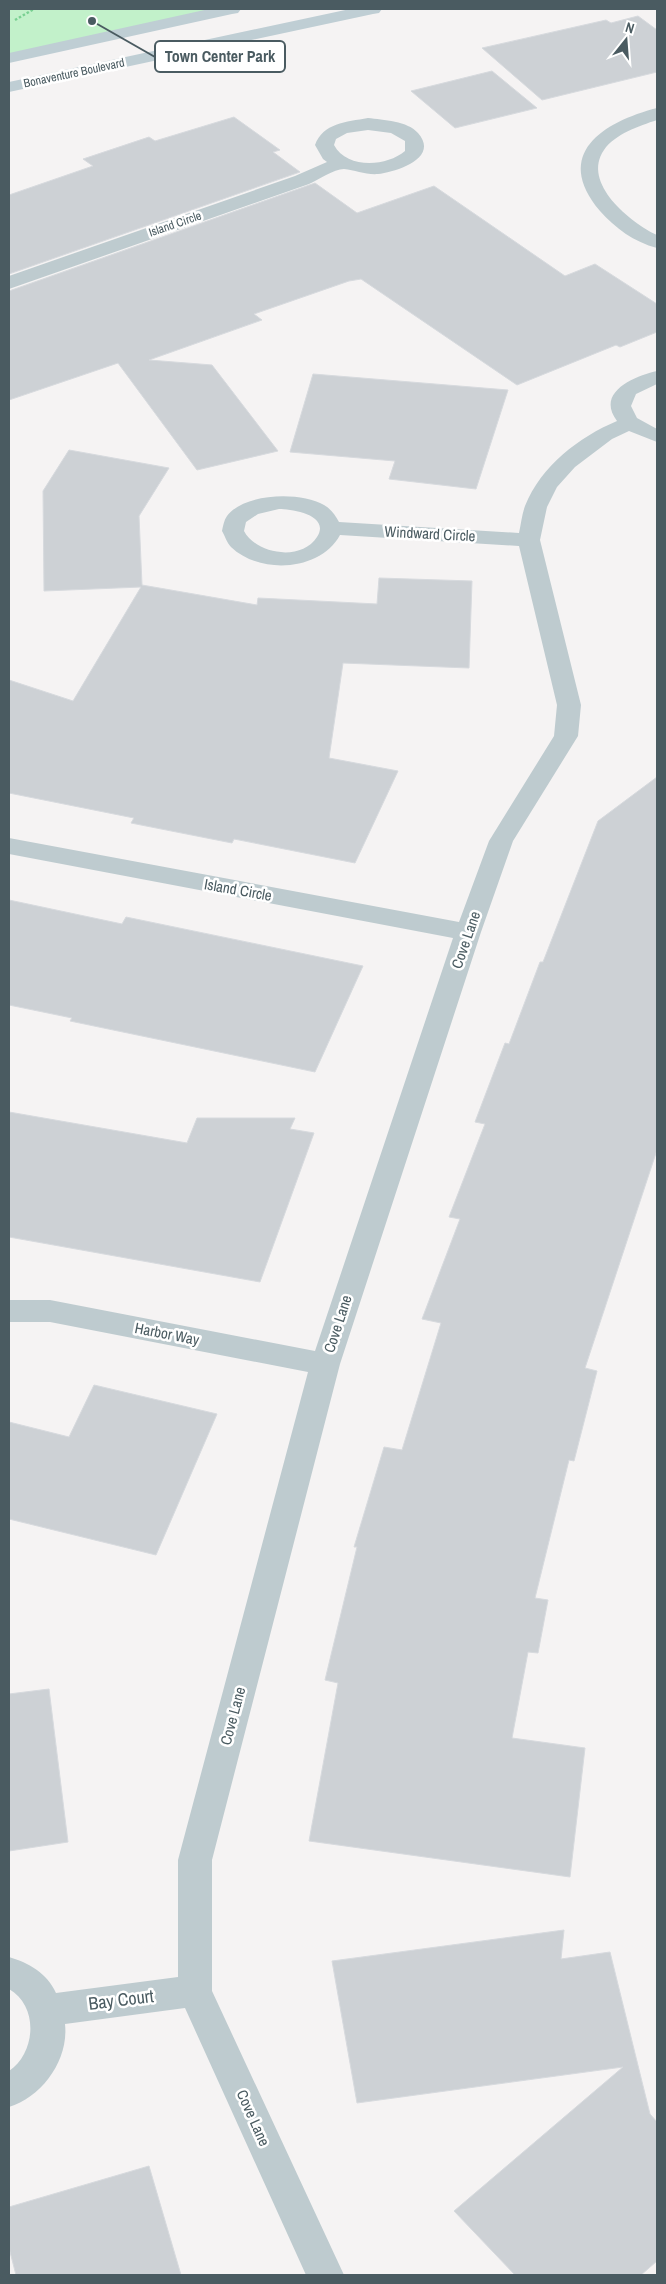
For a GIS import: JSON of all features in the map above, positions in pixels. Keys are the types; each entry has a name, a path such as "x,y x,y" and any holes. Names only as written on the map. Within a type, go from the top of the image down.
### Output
{"main road":[{"name":"Bonaventure Boulevard","path":"9,58 232,9"},
{"name":"Bonaventure Boulevard","path":"9,87 373,9"}],"street":[{"path":"657,114 618,130 597,146 588,164 595,191 608,208 631,229 657,242"},
{"name":"Island Circle","path":"9,283 302,180 340,163"},
{"path":"657,377 630,387 622,395 619,404 622,414 629,424 657,436"},
{"name":"Cove Lane","path":"325,2275 195,1991 195,1860 324,1364 468,932 501,841 566,736 569,705 529,540 536,507 547,485 567,462 584,447 604,434 629,424"},
{"name":"Windward Circle","path":"331,528 529,540"},
{"name":"Island Circle","path":"9,846 468,932"},
{"name":"Harbor Way","path":"9,1311 50,1311 324,1364"},
{"path":"9,1972 19,1976 36,1991 47,2010 50,2032 44,2053 32,2072 9,2091"},
{"name":"Bay Court","path":"47,2010 195,1991"}],"path":[{"path":"9,23 34,9"}],"green space":[{"path":"9,9 232,9 9,58"}],"building":[{"path":"638,16 657,30 657,72 542,100 482,48 606,20 611,23"},
{"path":"492,71 537,108 455,128 411,91"},
{"path":"234,117 280,150 273,152 300,172 9,274 9,195 93,166 83,159 149,137 155,141"},
{"path":"315,183 357,213 434,186 565,276 595,264 657,304 657,332 620,347 616,345 517,385 361,279 349,281 254,314 262,320 149,360 212,365 278,451 197,470 118,363 9,400 9,291"},
{"path":"313,374 508,390 476,489 389,479 395,461 290,452"},
{"path":"69,450 169,468 139,516 142,585 257,605 258,598 377,604 379,578 472,581 469,668 343,663 329,758 398,771 355,863 234,839 232,843 131,823 134,818 9,793 9,680 73,701 141,587 44,591 43,491"},
{"path":"657,777 657,1150 585,1368 597,1371 574,1461 569,1460 535,1598 548,1600 538,1653 528,1652 512,1738 585,1748 570,1877 309,1841 338,1683 325,1680 357,1547 354,1547 384,1447 402,1450 441,1323 422,1319 460,1219 449,1217 485,1124 475,1122 505,1043 509,1044 540,962 543,962 598,821"},
{"path":"9,900 122,924 126,917 363,966 315,1072 70,1021 72,1018 9,1005"},
{"path":"9,1112 187,1143 197,1118 295,1118 290,1129 314,1133 260,1282 9,1237"},
{"path":"94,1385 217,1414 156,1555 9,1519 9,1422 69,1437"},
{"path":"49,1689 68,1842 9,1851 9,1694"},
{"path":"564,1930 561,1959 610,1952 650,2114 657,2122 657,2261 641,2275 515,2275 454,2211 623,2067 357,2103 332,1961"},
{"path":"149,2166 181,2275 16,2275 9,2248 9,2207"}],"place":[{"name":"Town Center Park","path":"92,21"}]}
